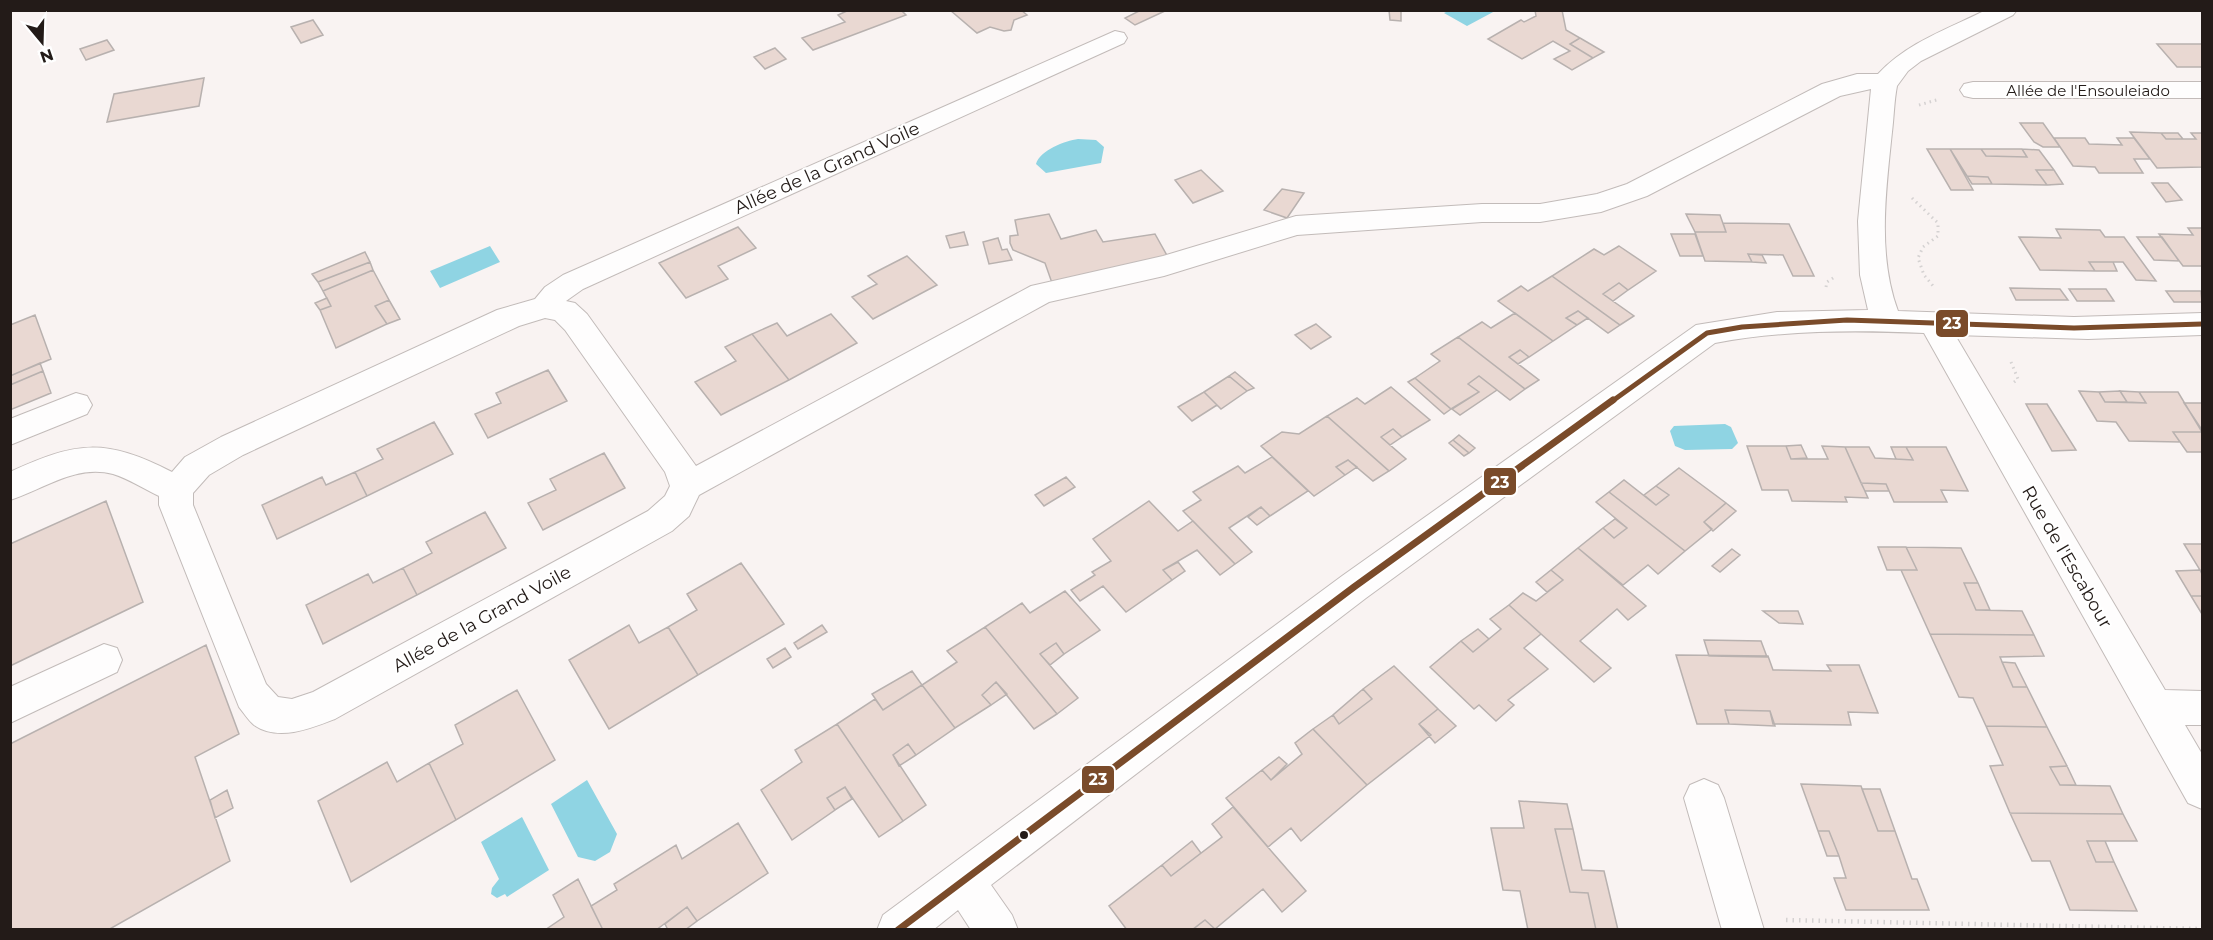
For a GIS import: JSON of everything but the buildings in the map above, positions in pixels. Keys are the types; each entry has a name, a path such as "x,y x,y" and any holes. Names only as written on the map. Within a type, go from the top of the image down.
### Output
{"street":[{"path":"1887,321 1881,308 1876,282 1873,188 1885,81 1906,58 2005,10"},
{"name":"Allée de la Grand Voile","path":"687,486 677,506 660,521 322,707 292,716 268,713 252,695 176,505 176,489 197,466 232,446 508,318 545,307 555,294 573,282 1115,38"},
{"path":"545,307 564,311 576,322 680,467 687,486 1041,293 1164,266 1296,226 1482,213 1540,213 1601,203 1637,190 1831,90 1857,82 1885,81"},
{"name":"Allée de l'Ensouleiado","path":"1973,90 2202,90"},
{"path":"898,930 1354,587 1707,333 1746,325 1840,321 2103,328 2140,324 2202,324"},
{"name":"Rue de l'Escabour","path":"1933,323 2202,790"},
{"path":"10,433 76,405"},
{"path":"10,487 51,468 83,459 110,460 176,489"},
{"path":"10,706 104,660"},
{"path":"2154,707 2202,708"},
{"path":"1704,798 1741,924"},
{"path":"963,882 997,930"}],"path":[{"path":"1911,111 1920,105 1973,90"},
{"path":"1909,196 1938,223 1938,236 1923,247 1918,258 1924,275 1936,289"},
{"path":"1840,321 1826,294 1827,282 1833,276 1849,275 1876,282"},
{"path":"1970,387 2011,386 2018,379 2015,368 1990,325"},
{"path":"1741,924 2202,929"}],"water":[{"path":"1448,11 1495,11 1467,26 1444,13"},
{"path":"1078,139 1096,140 1104,147 1101,163 1046,173 1036,164 1042,154 1048,150"},
{"path":"490,246 500,262 440,288 430,271"},
{"path":"1725,424 1731,427 1738,443 1732,449 1685,450 1675,446 1670,431 1674,426"},
{"path":"587,780 617,834 610,852 595,861 578,857 551,804"},
{"path":"522,817 549,870 507,897 505,894 497,898 491,894 492,888 499,879 481,842"}],"transit line":[{"name":"23","path":"898,930 1354,587 1707,333 1777,323 1847,320 2074,328 2202,324"}]}
